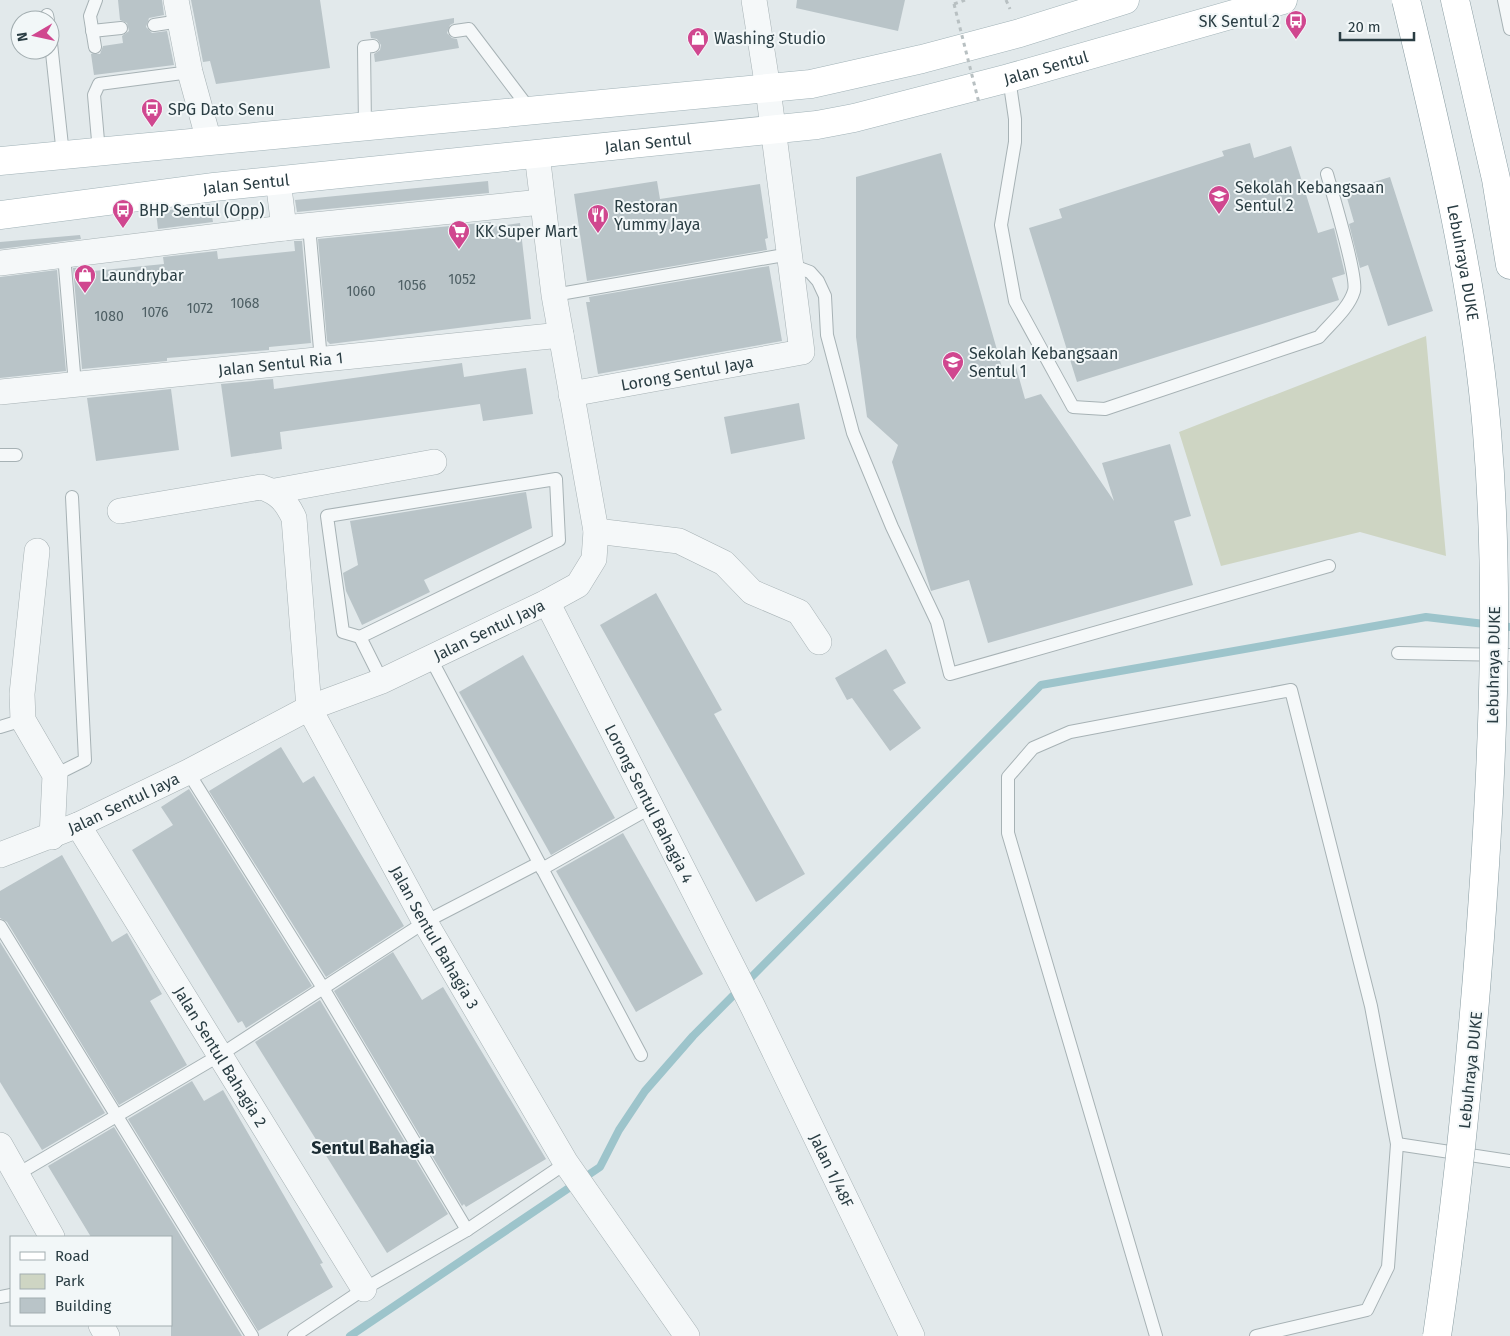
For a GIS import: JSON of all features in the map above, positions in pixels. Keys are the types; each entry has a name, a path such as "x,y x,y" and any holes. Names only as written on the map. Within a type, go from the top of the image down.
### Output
{"main road":[{"path":"0,161 811,84 922,59 1020,33 1073,11 1125,0"},
{"name":"Jalan Sentul","path":"0,216 278,180 773,130 854,118 1009,78 1283,0"},
{"name":"Lebuhraya DUKE","path":"1406,0 1447,174 1475,339 1487,429 1492,522 1494,665 1476,1008 1454,1220 1437,1336"},
{"path":"1455,0 1496,179 1510,265"}],"street":[{"path":"754,0 768,89 790,259"},
{"path":"178,11 190,72 210,141"},
{"name":"Jalan Sentul Jaya","path":"0,855 52,837 78,825 188,772 309,708 382,681 431,659 547,602 578,584 594,559 596,531 554,295 537,154"},
{"path":"278,180 284,228"},
{"path":"0,263 284,228 542,202"},
{"name":"Lorong Sentul Jaya","path":"571,394 802,352 790,259"},
{"name":"Jalan Sentul Ria 1","path":"0,392 562,335"},
{"path":"275,492 434,462"},
{"path":"120,511 261,486 275,492 286,501 294,518 309,708"},
{"path":"596,531 679,541 724,564 752,592 799,612 819,642"},
{"path":"37,551 22,694 11,723 55,775 52,837"},
{"name":"Lorong Sentul Bahagia 4","path":"547,602 650,808 752,1005"},
{"name":"Jalan Sentul Bahagia 3","path":"309,708 426,922 569,1167 687,1336"},
{"name":"Jalan Sentul Bahagia 2","path":"78,825 364,1289"},
{"name":"Jalan 1/48F","path":"752,1005 912,1336"},
{"path":"0,1146 8,1176 51,1236"}],"lane":[{"path":"95,47 90,16 96,0"},
{"path":"1504,0 1510,28"},
{"path":"154,25 178,11"},
{"path":"92,31 121,28"},
{"path":"456,31 469,29 531,111"},
{"path":"365,127 364,47 373,46"},
{"path":"53,60 63,155"},
{"path":"99,152 94,95 99,79 190,72"},
{"path":"1009,78 1016,119 1015,142 1001,225 1013,291 1015,301 1073,406 1105,409 1319,337 1344,309 1355,290 1350,258 1327,174"},
{"path":"310,226 321,360"},
{"path":"64,255 75,385"},
{"path":"554,295 790,259 810,272 818,281 824,296 827,334 853,433 892,527 937,622 950,674 1329,566"},
{"path":"0,455 16,455"},
{"path":"360,637 559,540 556,479 327,516 343,632 360,637 382,681"},
{"path":"55,775 85,760 72,497"},
{"path":"1398,653 1510,655"},
{"path":"431,659 640,1055"},
{"path":"1156,1336 1008,833 1008,776 1033,748 1070,732 1291,690 1372,1006 1397,1144 1388,1267 1367,1310 1256,1336"},
{"path":"188,772 323,988 467,1230"},
{"path":"8,1176 118,1116 220,1055 426,922 541,866 650,808"},
{"path":"0,926 252,1336"},
{"path":"1397,1144 1510,1161"},
{"path":"294,1336 364,1289 467,1230 569,1167"}],"path":[{"path":"965,0 954,4 979,103"}],"green space":[{"path":"1426,336 1446,556 1360,532 1221,566 1179,432"}],"building":[{"path":"118,0 162,0 164,15 149,18 146,27 152,33 167,31 174,65 94,75 91,54 100,54 103,46 123,43 122,36 129,31 127,23 120,20"},
{"path":"191,0 320,0 330,68 216,84 210,61 203,62"},
{"path":"797,0 905,0 898,31 796,8"},
{"path":"454,18 454,23 450,25 447,33 452,38 457,39 459,48 375,62 374,54 380,50 381,45 377,39 371,38 370,32"},
{"path":"1250,143 1254,158 1291,146 1318,233 1334,228 1345,274 1332,278 1339,300 1077,382 1029,228 1062,218 1059,209 1224,156 1222,151"},
{"path":"941,153 1003,371 1016,367 1025,399 1041,394 1114,501 1102,463 1170,444 1191,516 1174,521 1193,585 988,643 969,580 931,591 892,462 898,445 867,417 856,337 856,177"},
{"path":"1390,177 1433,311 1388,326 1368,265 1360,268 1349,224 1354,222 1345,191"},
{"path":"488,181 489,193 297,212 295,200"},
{"path":"657,181 660,199 760,184 768,238 765,239 767,250 587,281 574,194"},
{"path":"210,204 213,222 158,229 156,212"},
{"path":"491,222 491,227 520,223 531,319 330,344 327,341 318,239"},
{"path":"80,235 81,239 0,249 0,242"},
{"path":"294,241 302,241 311,343 269,347 269,350 167,358 167,361 82,369 73,268 83,267 83,272 164,264 163,257 217,251 218,259 295,251"},
{"path":"769,266 782,341 598,374 586,302 590,302 589,297"},
{"path":"57,270 66,371 0,378 0,277"},
{"path":"462,363 464,377 526,368 533,414 483,421 480,404 280,432 282,449 231,457 221,384 273,379 274,389"},
{"path":"171,389 179,450 96,461 87,398"},
{"path":"799,403 805,439 731,454 724,417"},
{"path":"526,492 532,528 424,580 430,592 362,625 346,591 343,573 358,565 350,521"},
{"path":"656,593 722,710 714,714 805,874 756,902 600,625"},
{"path":"886,649 906,683 893,690 921,728 890,751 852,698 847,700 835,678"},
{"path":"523,655 615,818 551,855 459,692"},
{"path":"281,747 303,783 314,776 404,926 326,977 209,791"},
{"path":"189,789 312,986 246,1028 242,1021 238,1023 132,850 173,825 161,807"},
{"path":"623,833 703,974 636,1012 556,871"},
{"path":"62,855 112,942 127,933 162,994 150,1001 187,1065 119,1105 7,922 0,918 0,891"},
{"path":"0,942 105,1113 42,1150 0,1082"},
{"path":"393,952 422,1000 443,987 546,1159 466,1207 464,1204 462,1206 334,991"},
{"path":"320,1000 448,1214 387,1253 255,1042"},
{"path":"192,1081 204,1101 223,1090 323,1263 320,1264 333,1287 258,1331 128,1119"},
{"path":"114,1127 242,1336 171,1336 172,1236 90,1236 48,1166"}],"waterway":[{"path":"350,1336 600,1167 619,1130 645,1091 693,1036 1041,685 1426,617 1510,627"}],"place":[{"name":"SK Sentul 2","path":"1296,40"},
{"name":"Washing Studio","path":"698,57"},
{"name":"SPG Dato Senu","path":"152,128"},
{"name":"Sekolah Kebangsaan Sentul 2","path":"1219,215"},
{"name":"BHP Sentul (Opp)","path":"123,229"},
{"name":"Restoran Yummy Jaya","path":"598,234"},
{"name":"KK Super Mart","path":"459,250"},
{"name":"Laundrybar","path":"85,294"},
{"name":"Sekolah Kebangsaan Sentul 1","path":"953,381"}],"district":[{"name":"Sentul Bahagia","path":"373,1148"}]}
